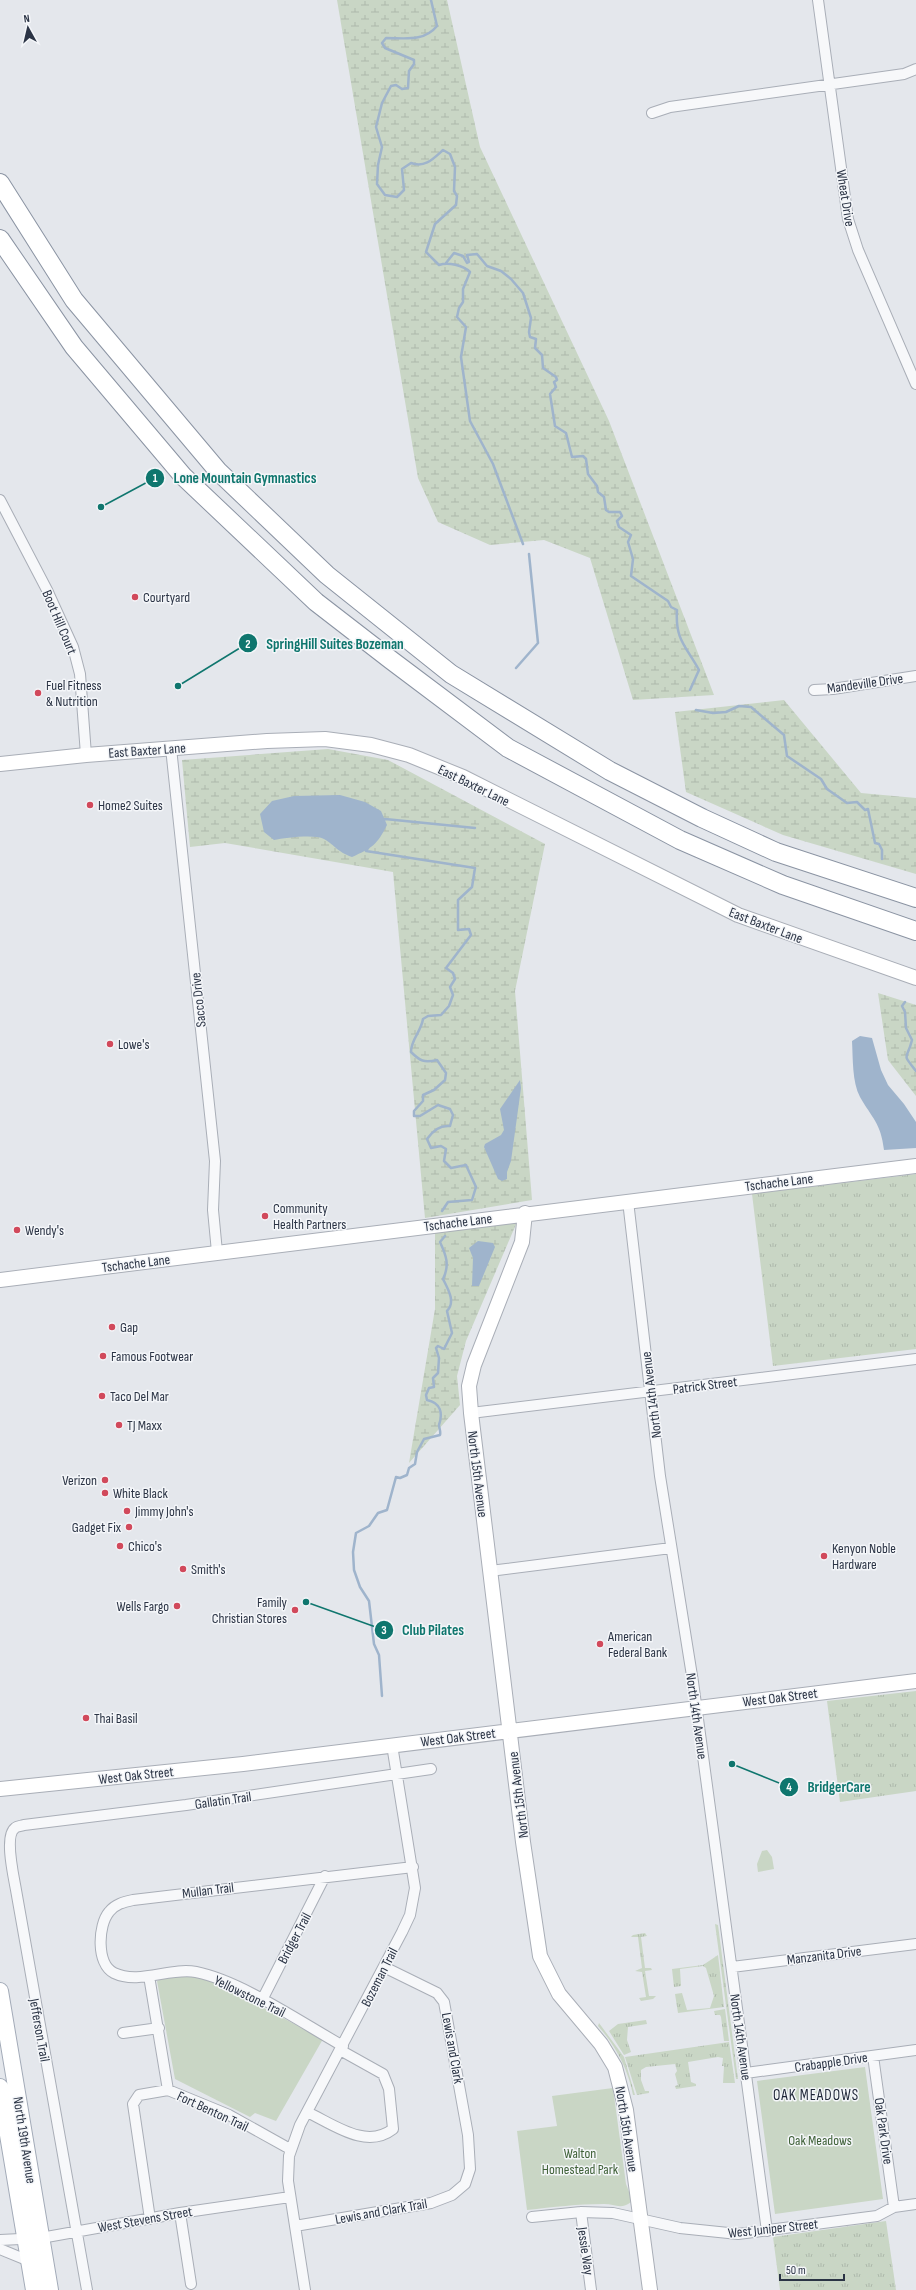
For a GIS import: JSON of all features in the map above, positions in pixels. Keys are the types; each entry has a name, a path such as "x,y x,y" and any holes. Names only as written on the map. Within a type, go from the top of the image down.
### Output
{"highway":[{"path":"0,183 74,300 218,471 327,575 451,674 610,772 702,818 776,852 916,898"},
{"path":"0,239 74,347 183,476 316,602 397,665 508,748 680,840 783,885 916,931"}],"main road":[{"name":"North 19th Avenue","path":"0,1991 33,2239 29,2261 34,2290"},
{"name":"North 19th Avenue","path":"0,2087 33,2239 50,2290"}],"street":[{"name":"Wheat Drive","path":"818,0 848,218 853,237 916,384"},
{"path":"652,113 670,107 904,74 916,69"},
{"name":"Boot Hill Court","path":"0,500 53,602 73,647 80,674 86,755"},
{"name":"Mandeville Drive","path":"814,690 833,689 916,676"},
{"name":"East Baxter Lane","path":"0,764 170,748 325,739 371,746 409,755 463,777 738,915 916,978"},
{"name":"Sacco Drive","path":"170,748 215,1161 213,1210 217,1252"},
{"name":"Tschache Lane","path":"0,1280 525,1213 916,1166"},
{"name":"North 14th Avenue","path":"628,1201 671,1548 696,1707 767,2231"},
{"name":"North 15th Avenue","path":"525,1213 525,1229 522,1242 472,1372 469,1386 471,1413 533,1920 540,1956 559,1994 601,2044 615,2067 626,2110 650,2290"},
{"name":"Patrick Street","path":"471,1413 916,1359"},
{"path":"490,1571 671,1548"},
{"name":"West Oak Street","path":"0,1789 392,1745 916,1680"},
{"name":"Bozeman Trail","path":"305,2290 288,2181 290,2149 307,2112 342,2048 410,1915 415,1888 413,1867 392,1745"},
{"name":"Gallatin Trail","path":"15,1828 24,1825 186,1805 431,1770"},
{"name":"Jefferson Trail","path":"15,1828 10,1835 10,1847 16,1890 78,2231 87,2290"},
{"name":"Mullan Trail","path":"150,1976 126,1976 113,1972 104,1963 102,1927 109,1911 117,1905 150,1897 413,1867"},
{"name":"Bridger Trail","path":"262,2000 325,1876"},
{"name":"Manzanita Drive","path":"732,1967 916,1944"},
{"name":"Lewis and Clark","path":"384,1967 437,1993 444,2002 468,2135 470,2165"},
{"name":"Yellowstone Trail","path":"150,1976 182,1971 195,1972 213,1977 262,2000 342,2048 383,2074 389,2089 393,2130 387,2135 357,2136 307,2112"},
{"path":"150,1976 168,2090"},
{"path":"123,2033 159,2028"},
{"name":"Crabapple Drive","path":"746,2074 916,2050"},
{"name":"Oak Park Drive","path":"873,2056 894,2207"},
{"name":"Fort Benton Trail","path":"150,2219 134,2104 139,2095 168,2090 229,2115 290,2149"},
{"name":"Lewis and Clark Trail","path":"295,2226 431,2203 452,2195 465,2184 470,2165"},
{"name":"West Stevens Street","path":"0,2240 33,2239 180,2213 290,2196"},
{"name":"West Juniper Street","path":"532,2217 581,2212 613,2213 680,2228 713,2233 738,2234 877,2216 894,2207 916,2204"},
{"name":"Jessie Way","path":"581,2212 591,2290"},
{"path":"180,2213 191,2284"},
{"path":"0,2249 29,2261"}],"green space":[{"path":"337,0 447,0 480,147 609,421 714,695 633,700 590,558 544,540 490,545 438,522 418,478"},
{"path":"784,700 861,793 916,798 916,874 783,835 686,792 675,712"},
{"path":"328,749 388,760 545,844 515,991 532,1200 425,1218 393,872 225,843 190,847 182,760"},
{"path":"878,993 916,1005 916,1096 888,1060"},
{"path":"916,1174 916,1349 773,1366 752,1194"},
{"path":"517,1222 466,1341 457,1376 460,1405 409,1463 435,1309 435,1233"},
{"path":"916,1691 916,1791 840,1802 827,1701"},
{"path":"767,1850 772,1857 774,1869 758,1872 757,1864 762,1851"},
{"path":"715,1924 718,1925 738,2079 736,2079"},
{"path":"645,1933 647,1936 641,1937 645,1968 651,1968 652,1970 645,1971 649,1996 656,1996 653,1999 641,2001 639,1998 646,1997 642,1972 635,1971 642,1968 638,1937 631,1937 633,1935"},
{"path":"718,1955 724,2007 678,2013 675,1994 682,1993 687,2010 710,2008 714,1996 706,1968 703,1966 680,1969 681,1986 674,1987 672,1969 703,1965"},
{"path":"191,1974 207,1978 323,2039 276,2121 255,2113 250,2117 175,2079 157,1981 170,1975"},
{"path":"725,2009 729,2041 724,2041 721,2017 720,2015 715,2015 714,2011"},
{"path":"646,2020 647,2024 628,2027 627,2040 631,2052 624,2055 609,2031 618,2024"},
{"path":"599,2023 624,2057 635,2095 633,2095 628,2076 616,2050 598,2026"},
{"path":"729,2042 735,2083 723,2083 723,2058 718,2057 688,2062 691,2082 696,2084 696,2086 676,2089 675,2086 678,2085 675,2074 677,2071 675,2064 646,2067 641,2070 641,2080 645,2091 649,2091 649,2093 637,2095 625,2057"},
{"name":"Oak Meadows","path":"865,2067 883,2199 775,2214 757,2081"},
{"name":"Walton Homestead Park","path":"613,2088 626,2184 631,2197 631,2202 624,2206 604,2204 527,2210 517,2131 557,2126 552,2096"},
{"path":"886,2221 896,2290 780,2290 773,2237"}],"water":[{"path":"340,795 365,802 381,811 387,825 377,842 359,854 352,857 339,851 324,839 299,837 274,840 264,832 260,814 272,801 294,796"},
{"path":"860,1036 872,1038 881,1070 888,1085 904,1104 916,1122 916,1148 884,1150 881,1133 857,1091 853,1070 852,1041"},
{"path":"520,1080 521,1088 511,1161 507,1172 507,1179 502,1181 498,1179 484,1147 485,1144 501,1135 504,1130 500,1109"},
{"path":"478,1241 493,1243 495,1247 479,1286 472,1286 473,1258 469,1248"}],"waterway":[{"path":"431,0 437,26 432,31 426,35 414,38 386,38 382,43 385,48 414,60 414,64 409,71 408,88 402,89 396,85 391,86 382,103 376,127 382,147 378,165 377,184 385,195 397,197 404,190 402,169 411,163 420,164 428,162 443,150 450,154 455,167 454,191 457,196 456,205 435,224 426,252 439,265 455,265 470,272 463,289 463,302 459,308 457,317 466,327 461,357 470,421 493,464 523,544"},
{"path":"446,263 454,253 463,256 467,263 469,262 467,255 477,254 487,266 501,271 511,279 523,293 531,318 529,332 530,337 536,339 535,348 542,355 543,368 556,377 557,380 554,382 556,387 550,394 555,426 566,433 572,457 583,456 586,459 588,474 597,486 598,492 604,497 606,510 609,512 620,512 622,516 617,521 619,527 631,535 628,542 633,559 631,576 668,601 671,607 677,610 678,629 682,642 699,670 690,690"},
{"path":"516,668 538,643 529,554"},
{"path":"696,710 713,713 726,712 739,706 751,707 784,735 787,756 821,779 827,789 847,803 857,802 865,810 868,809 875,843 879,844 882,850 882,859"},
{"path":"383,821 385,819 475,828"},
{"path":"368,848 366,851 475,868 472,887 458,900 458,930 469,929 471,935 446,968 453,973 455,979 450,987 453,995 449,1006 441,1015 428,1016 423,1019 411,1047 411,1052 420,1059 425,1061 437,1060 446,1073 445,1080 434,1090 423,1095 423,1101 414,1111 414,1116 420,1116 438,1105 450,1109 453,1115 450,1126 443,1126 437,1129 427,1139 431,1148 441,1146 446,1149 444,1161 451,1168 466,1165 476,1187 472,1200 448,1202 442,1211"},
{"path":"905,1002 902,1006 905,1012 906,1028 912,1040 906,1056 916,1071"},
{"path":"382,1696 379,1655 374,1644 369,1601 360,1587 354,1570 353,1552 356,1533 369,1526 378,1513 387,1510 396,1477 400,1478 407,1475 409,1468 415,1464 417,1452 424,1439 440,1435 440,1409 435,1403 427,1400 426,1395 429,1388 434,1387 433,1378 438,1373 439,1358 436,1348 438,1346 444,1349 452,1333 447,1311 450,1307 451,1300 449,1291 443,1279 447,1265 444,1251 440,1242 445,1236"}],"place":[{"name":"Lone Mountain Gymnastics","path":"101,507"},
{"name":"Courtyard","path":"135,597"},
{"name":"SpringHill Suites Bozeman","path":"178,686"},
{"name":"Fuel Fitness & Nutrition","path":"38,693"},
{"name":"Home2 Suites","path":"90,805"},
{"name":"Lowe's","path":"110,1044"},
{"name":"Community Health Partners","path":"265,1216"},
{"name":"Wendy's","path":"17,1230"},
{"name":"Gap","path":"112,1327"},
{"name":"Famous Footwear","path":"103,1356"},
{"name":"Taco Del Mar","path":"102,1396"},
{"name":"TJ Maxx","path":"119,1425"},
{"name":"Verizon","path":"105,1480"},
{"name":"White Black","path":"105,1493"},
{"name":"Jimmy John's","path":"127,1511"},
{"name":"Gadget Fix","path":"129,1527"},
{"name":"Chico's","path":"120,1546"},
{"name":"Kenyon Noble Hardware","path":"824,1556"},
{"name":"Smith's","path":"183,1569"},
{"name":"Club Pilates","path":"306,1602"},
{"name":"Wells Fargo","path":"177,1606"},
{"name":"Family Christian Stores","path":"295,1610"},
{"name":"American Federal Bank","path":"600,1644"},
{"name":"Thai Basil","path":"86,1718"},
{"name":"BridgerCare","path":"732,1764"}],"district":[{"name":"OAK MEADOWS","path":"816,2095"}]}
